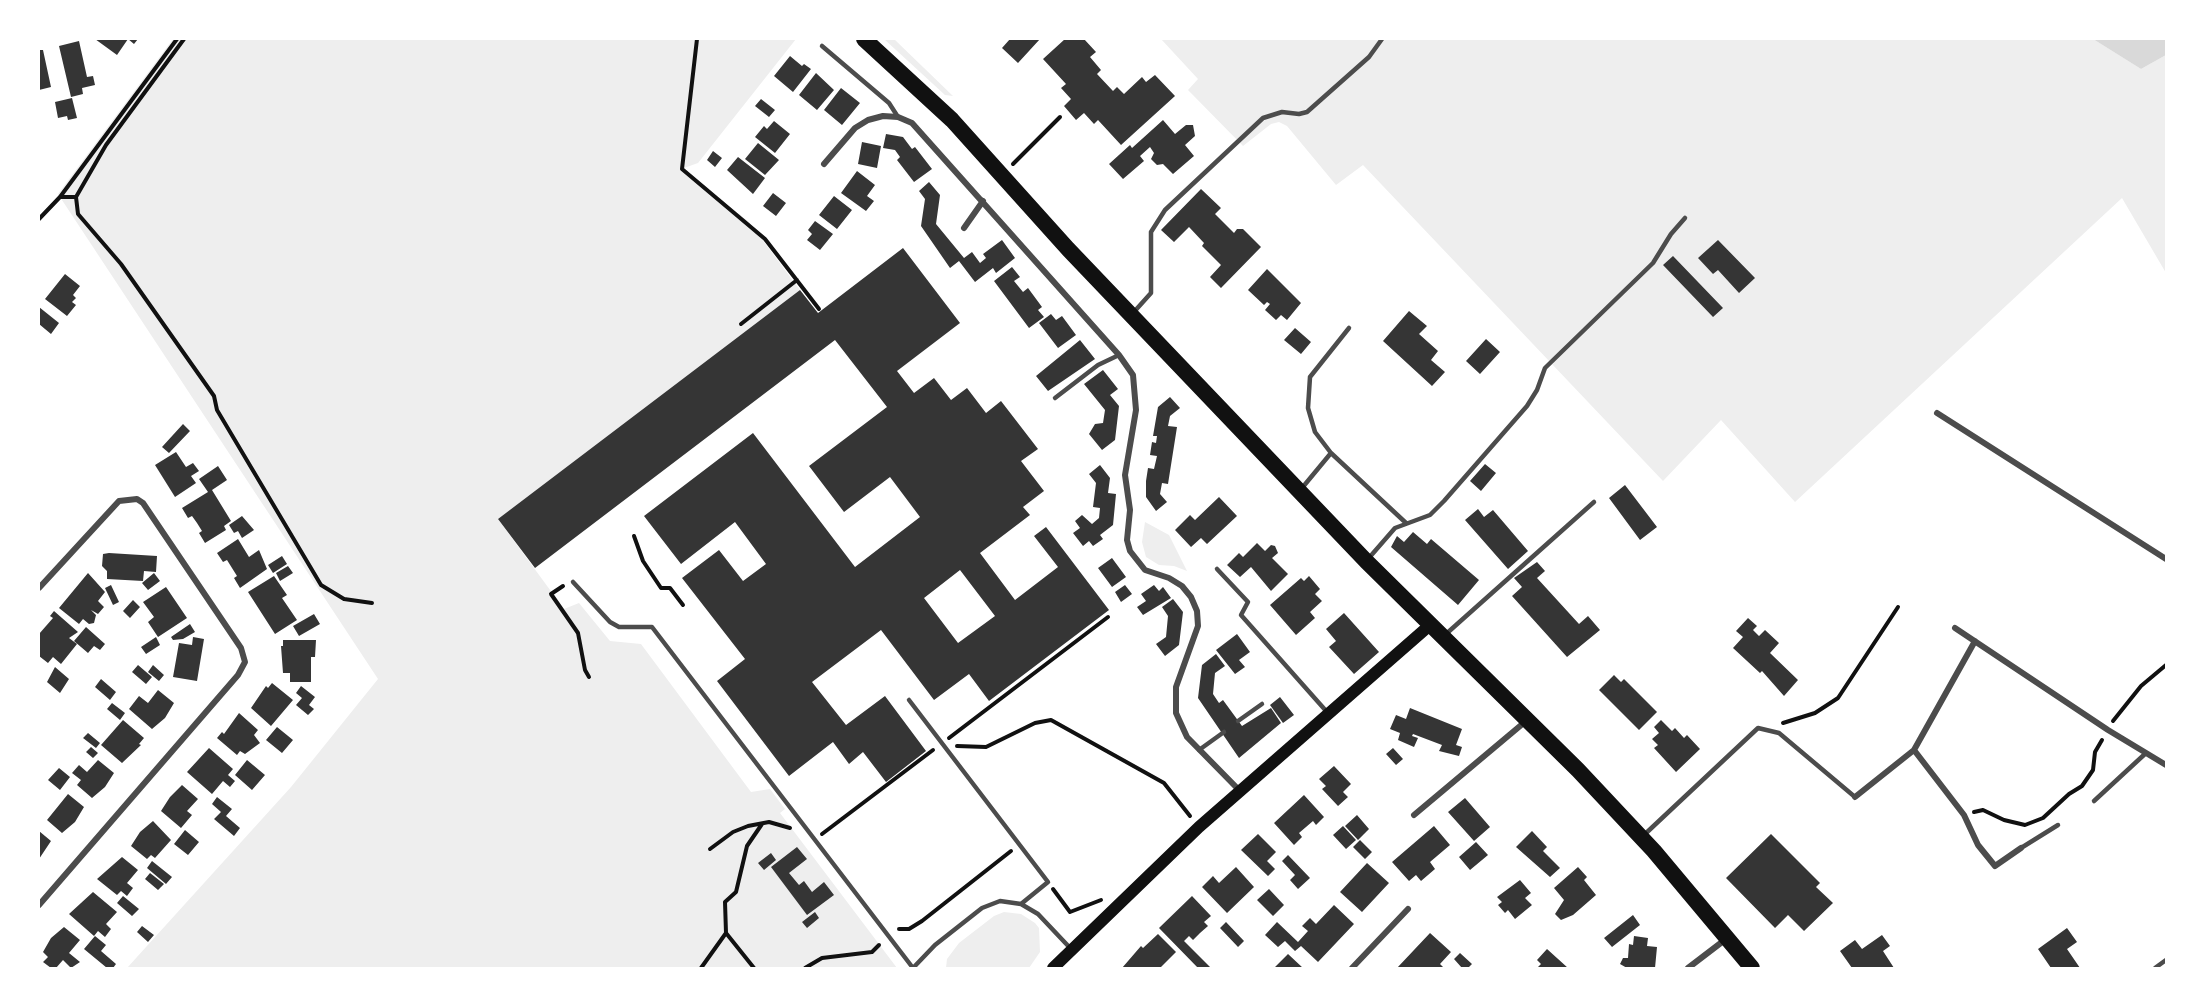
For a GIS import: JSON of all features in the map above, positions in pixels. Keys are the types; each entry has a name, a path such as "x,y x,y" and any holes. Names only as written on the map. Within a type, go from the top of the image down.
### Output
{"highway":[{"path":"864,39 918,86 1131,315 1366,561 1642,837 1752,968"}],"main road":[{"path":"1053,968 1199,826 1430,625"}],"street":[{"path":"824,164 855,128 868,120 883,116 898,117 912,123 1119,355 1133,375 1137,395 1125,475 1130,510 1127,540 1136,561 1145,570 1182,586 1191,597 1197,611 1198,626 1176,687 1175,700 1180,725 1199,750 1239,790"},
{"path":"964,228 982,201"},
{"path":"1937,413 2166,559"},
{"path":"39,905 238,675 245,662 241,648 147,508 138,499 119,501 40,587"},
{"path":"1955,628 2108,730 2166,765"},
{"path":"1855,797 1914,750 1975,641"},
{"path":"1414,815 1527,721"},
{"path":"1914,750 1964,815 1978,845 1995,866 2020,848"},
{"path":"1352,968 1408,909"},
{"path":"1688,968 1728,937"}],"lane":[{"path":"1131,315 1151,293 1151,232 1165,210 1263,118 1282,112 1299,114 1307,112 1369,57 1382,39"},
{"path":"822,46 889,103 898,117"},
{"path":"1366,561 1395,528 1430,515 1527,406 1537,390 1545,368 1653,263 1671,234 1685,218"},
{"path":"1349,328 1310,377 1308,408 1315,432 1331,453 1406,523"},
{"path":"1055,398 1098,365 1119,355"},
{"path":"1300,490 1331,453"},
{"path":"1442,637 1594,502"},
{"path":"1217,569 1248,602 1241,615 1328,713"},
{"path":"573,582 610,622 620,627 652,627 913,968 935,945 982,908 1000,901 1021,904 1038,914 1072,950"},
{"path":"909,700 1048,882 1021,904"},
{"path":"1238,721 1262,704"},
{"path":"1642,837 1758,728 1779,733 1855,797"},
{"path":"1199,750 1224,732"},
{"path":"2094,801 2146,753"},
{"path":"2020,848 2058,825"},
{"path":"2155,968 2166,960"}],"path":[{"path":"39,219 60,196 177,39"},
{"path":"184,39 106,145 76,197 78,214 121,264 214,396 217,410 321,585 344,599 372,603"},
{"path":"697,39 682,168 765,238 819,309"},
{"path":"1002,175 1060,117"},
{"path":"60,196 76,197"},
{"path":"741,324 797,280"},
{"path":"634,536 643,561 661,588 670,588 683,605"},
{"path":"573,582 551,594 578,633 585,670 589,677"},
{"path":"1758,728 1805,716 1838,698 1898,607"},
{"path":"710,849 733,832 762,823 784,824 809,843 815,840 943,745 1108,617"},
{"path":"1964,815 1983,810 2004,820 2025,825 2043,818 2069,794 2082,786 2093,770 2095,752 2108,730 2141,686 2166,665"},
{"path":"943,745 986,747 1035,723 1051,720 1164,783 1199,826"},
{"path":"754,968 726,933 725,903 736,892 747,846 762,823"},
{"path":"805,968 822,958 872,952 880,946 878,944 898,928 909,929 922,921 1019,845"},
{"path":"1048,882 1070,912 1109,897"},
{"path":"700,968 726,933"}],"shaded area":[{"path":"173,39 796,39 698,163 684,168 684,171 749,222 800,290 498,519 564,609 579,603 610,641 641,644 751,792 770,789 785,809 780,813 897,968 127,968 291,787 378,679 58,194"},
{"path":"884,39 894,39 953,96 945,95"},
{"path":"1161,39 2093,39 2141,69 2166,55 2166,273 2122,198 1795,502 1721,420 1663,481 1363,165 1336,185 1287,126 1279,122 1271,124 1243,146 1188,90 1198,79"},
{"path":"2093,39 2166,39 2166,55 2141,69"},
{"path":"1145,522 1169,535 1187,571 1174,566 1159,565 1146,557 1142,542"},
{"path":"1004,912 1021,914 1039,928 1040,952 1029,968 946,968 947,959 959,943 994,916"}],"building":[{"path":"95,39 128,39 117,55"},
{"path":"128,39 138,39 134,44"},
{"path":"1010,39 1040,39 1018,63 1002,48"},
{"path":"1065,39 1084,39 1096,52 1090,57 1101,70 1097,74 1113,91 1117,87 1124,94 1142,77 1146,82 1155,75 1175,96 1121,145 1098,120 1094,124 1084,113 1076,120 1064,106 1071,99 1061,88 1066,84 1043,59"},
{"path":"79,41 87,77 93,76 95,85 82,88 83,94 71,97 59,46"},
{"path":"39,50 43,50 51,87 39,90"},
{"path":"790,56 802,66 804,64 811,69 793,92 774,76"},
{"path":"816,73 834,90 817,110 799,95"},
{"path":"841,88 860,103 842,125 824,110"},
{"path":"72,98 77,118 68,120 67,116 58,118 55,102"},
{"path":"761,99 775,110 769,117 755,106"},
{"path":"1163,120 1175,134 1186,125 1193,125 1195,136 1185,145 1194,156 1173,174 1163,164 1157,165 1151,159 1154,153 1150,147 1140,156 1144,161 1123,179 1109,164 1130,145 1132,148"},
{"path":"774,121 790,134 775,153 755,137 764,126 767,129"},
{"path":"886,134 903,137 912,149 915,147 932,169 914,182 897,160 900,157 895,150 883,148"},
{"path":"862,142 881,146 877,168 858,164"},
{"path":"758,143 779,160 765,175 745,159"},
{"path":"713,151 722,158 715,167 707,160"},
{"path":"738,157 765,178 753,194 727,170"},
{"path":"857,171 875,185 867,196 874,201 866,211 841,193"},
{"path":"929,182 940,195 936,224 964,258 972,252 980,263 986,258 983,254 1002,240 1015,258 996,273 993,268 975,282 959,261 950,268 921,226 925,199 919,191"},
{"path":"1201,189 1221,208 1215,214 1234,233 1237,229 1243,229 1261,247 1221,288 1210,277 1221,265 1202,246 1204,243 1189,227 1174,242 1161,230"},
{"path":"773,193 786,203 776,216 763,206"},
{"path":"834,196 852,210 837,229 819,215"},
{"path":"815,221 833,234 820,250 807,240 812,234 808,230"},
{"path":"1718,240 1755,278 1739,293 1718,270 1713,274 1698,258"},
{"path":"903,248 960,323 897,371 914,393 934,378 951,400 967,388 986,413 1001,401 1038,449 1021,461 1044,491 1023,507 1030,515 980,553 1015,600 1058,567 1034,536 1046,527 1109,610 989,701 969,674 934,700 881,630 812,682 846,725 885,696 926,751 886,782 863,752 849,764 833,742 789,776 717,681 745,659 682,578 719,550 743,581 766,564 735,522 681,564 644,516 753,433 855,567 920,517 890,477 844,512 809,466 887,407 835,340 535,568 498,519 800,290 818,313","holes":["960,570 995,616 958,643 924,598"]},
{"path":"1673,256 1723,308 1713,317 1663,265"},
{"path":"1012,267 1020,277 1014,281 1023,292 1028,288 1042,307 1038,310 1044,317 1029,328 994,281"},
{"path":"1267,269 1301,303 1287,320 1281,315 1276,320 1265,310 1270,304 1267,302 1264,305 1248,290"},
{"path":"65,274 80,286 73,295 76,298 72,302 76,305 67,316 45,299"},
{"path":"39,307 59,323 51,334 39,324"},
{"path":"1409,311 1427,326 1419,334 1438,351 1431,360 1445,372 1432,386 1383,341"},
{"path":"1051,314 1056,320 1062,316 1076,335 1058,348 1039,323"},
{"path":"1295,328 1311,342 1301,354 1284,340"},
{"path":"1486,339 1500,352 1480,374 1466,361"},
{"path":"1080,340 1095,359 1048,391 1036,376"},
{"path":"1103,370 1118,389 1110,395 1119,406 1115,440 1102,450 1089,434 1095,424 1103,423 1105,410 1084,384"},
{"path":"1170,397 1180,408 1170,416 1168,426 1177,427 1168,484 1162,483 1160,494 1167,502 1156,511 1146,497 1146,481 1148,468 1154,469 1157,456 1150,455 1152,442 1156,443 1157,436 1153,436 1158,407"},
{"path":"183,424 190,431 169,453 162,447"},
{"path":"176,452 186,467 193,463 199,471 191,476 196,483 175,497 155,465"},
{"path":"1485,464 1496,473 1481,491 1470,481"},
{"path":"1100,465 1110,478 1108,493 1116,494 1113,525 1100,535 1103,539 1093,546 1089,541 1083,546 1073,533 1080,528 1075,521 1082,515 1092,524 1099,518 1100,508 1093,507 1096,483 1089,474"},
{"path":"218,466 227,480 212,490 231,521 224,526 226,530 205,543 199,533 202,531 197,523 192,516 188,518 182,508 208,492 199,479"},
{"path":"1625,485 1657,527 1640,540 1609,498"},
{"path":"1219,497 1237,516 1207,544 1201,538 1191,547 1175,530 1190,515 1195,520"},
{"path":"1478,509 1484,517 1493,510 1528,551 1508,569 1465,520"},
{"path":"242,516 254,530 242,538 238,531 234,533 229,525"},
{"path":"1413,532 1427,544 1431,539 1479,580 1458,605 1391,547 1397,536 1404,542"},
{"path":"238,539 249,557 259,550 267,569 240,588 234,578 237,576 227,560 223,562 217,553"},
{"path":"1257,543 1265,551 1271,545 1275,546 1278,553 1272,558 1288,574 1271,591 1251,567 1240,577 1227,565 1239,553 1243,557"},
{"path":"103,554 157,556 156,572 144,571 143,581 107,579 107,571 102,566"},
{"path":"282,556 287,564 273,573 268,565"},
{"path":"1112,558 1126,577 1112,587 1098,568"},
{"path":"1537,562 1545,571 1537,578 1579,624 1588,616 1600,630 1567,657 1512,596 1522,587 1514,578"},
{"path":"288,566 293,573 280,581 276,573"},
{"path":"88,573 105,592 98,601 104,607 98,614 91,610 96,615 94,623 89,624 83,619 79,624 59,608"},
{"path":"154,573 160,581 148,590 142,583"},
{"path":"274,576 287,595 282,598 297,620 275,634 248,592"},
{"path":"1309,576 1320,589 1315,594 1322,601 1310,612 1315,618 1296,635 1270,605 1301,578 1304,581"},
{"path":"111,585 119,602 113,605 105,588"},
{"path":"1125,585 1132,594 1121,602 1115,592"},
{"path":"1154,585 1159,591 1163,587 1171,598 1143,615 1137,607 1146,601 1141,594"},
{"path":"166,587 187,618 158,637 148,622 154,617 143,602"},
{"path":"1173,599 1183,612 1179,645 1165,656 1156,644 1166,637 1168,616 1162,607"},
{"path":"133,600 140,607 130,618 123,611"},
{"path":"54,611 78,632 69,638 77,644 61,664 53,657 48,663 39,656 39,634 53,618 50,616"},
{"path":"1344,613 1379,652 1354,674 1329,647 1336,641 1326,629"},
{"path":"314,614 320,624 299,636 293,626"},
{"path":"1748,618 1757,626 1753,630 1759,636 1765,630 1779,643 1770,653 1798,680 1784,696 1762,671 1760,673 1733,648 1743,637 1736,631"},
{"path":"190,624 195,632 183,639 173,640 171,637"},
{"path":"86,627 105,644 100,650 94,646 88,653 74,641"},
{"path":"1237,634 1250,652 1239,660 1245,667 1235,674 1216,650"},
{"path":"156,637 160,645 146,654 141,647"},
{"path":"193,637 204,639 197,681 173,677 179,643 192,645"},
{"path":"283,640 316,640 315,657 311,657 311,682 290,682 290,673 283,673 281,646 283,646"},
{"path":"1216,654 1225,666 1215,673 1213,694 1219,703 1223,700 1242,726 1271,708 1281,723 1239,758 1198,698 1202,665"},
{"path":"138,665 152,677 146,684 132,672"},
{"path":"153,665 164,675 159,681 148,672"},
{"path":"55,667 69,679 60,693 47,682"},
{"path":"1614,675 1621,682 1624,679 1657,712 1639,730 1599,690"},
{"path":"101,679 116,692 110,700 95,687"},
{"path":"272,683 293,700 271,726 251,708 266,686 268,688"},
{"path":"301,686 315,697 309,705 314,709 308,715 296,705 302,698 296,693"},
{"path":"158,690 174,703 165,718 152,729 129,709 139,696 148,703"},
{"path":"1280,697 1294,715 1283,723 1270,705"},
{"path":"112,703 125,713 120,720 107,709"},
{"path":"1410,708 1462,729 1456,745 1462,747 1459,756 1439,751 1442,745 1413,734 1412,736 1418,738 1414,747 1398,740 1400,733 1390,729 1396,715 1406,719"},
{"path":"239,713 258,730 254,735 260,743 245,754 240,751 237,755 217,738 222,732 224,734"},
{"path":"123,720 144,738 139,744 141,745 122,763 101,745"},
{"path":"1661,720 1672,731 1675,728 1684,738 1687,735 1700,749 1676,772 1654,748 1658,745 1652,739 1659,733 1654,727"},
{"path":"277,727 293,740 282,753 266,740"},
{"path":"88,733 100,743 96,748 83,738"},
{"path":"91,747 98,753 93,758 86,752"},
{"path":"209,748 233,769 228,775 235,781 230,787 223,781 212,794 187,772"},
{"path":"1393,748 1403,759 1396,765 1386,754"},
{"path":"98,760 114,773 105,787 92,798 77,785 81,780 72,773 79,765 87,772"},
{"path":"247,760 265,775 252,790 235,775"},
{"path":"1334,766 1351,784 1343,792 1348,797 1338,806 1322,789 1326,786 1319,779"},
{"path":"59,768 70,777 60,790 48,780"},
{"path":"182,785 198,799 187,811 192,815 181,828 161,811"},
{"path":"68,794 84,807 75,822 62,833 47,820"},
{"path":"1304,795 1324,817 1316,825 1313,821 1299,833 1302,837 1294,845 1274,823"},
{"path":"217,797 232,809 226,816 240,828 234,836 214,819 221,812 212,804"},
{"path":"1465,798 1490,827 1474,841 1448,812"},
{"path":"1357,815 1369,829 1358,840 1345,826"},
{"path":"153,821 171,840 155,858 151,855 147,859 131,846 140,832"},
{"path":"1343,826 1356,840 1346,849 1333,835"},
{"path":"1434,826 1450,845 1430,862 1435,869 1421,881 1416,875 1409,881 1392,862"},
{"path":"185,830 199,842 188,855 174,844"},
{"path":"39,831 51,841 39,859"},
{"path":"1532,831 1547,847 1543,851 1560,868 1550,877 1516,847"},
{"path":"1258,834 1276,852 1267,861 1275,869 1268,876 1241,850"},
{"path":"1771,834 1820,883 1816,887 1833,903 1804,931 1788,915 1775,928 1726,878"},
{"path":"1360,840 1372,852 1365,859 1353,847"},
{"path":"1476,842 1488,855 1470,870 1459,857"},
{"path":"797,847 807,859 789,873 799,885 804,881 812,892 824,882 834,895 807,915 771,867"},
{"path":"771,853 776,860 764,870 758,863"},
{"path":"1288,855 1310,878 1298,889 1290,880 1295,875 1282,861"},
{"path":"122,857 138,870 127,883 133,888 127,896 121,891 117,895 97,879"},
{"path":"152,861 172,877 166,884 147,868"},
{"path":"1367,863 1389,883 1362,912 1340,892"},
{"path":"1236,867 1254,887 1227,913 1202,887 1213,876 1219,883"},
{"path":"1578,867 1587,877 1584,880 1596,895 1573,915 1561,920 1555,914 1564,900 1554,888"},
{"path":"150,873 164,884 158,890 145,879"},
{"path":"1520,880 1531,893 1525,898 1532,905 1515,919 1508,910 1505,913 1498,905 1502,902 1497,897"},
{"path":"1269,889 1284,905 1273,916 1257,900"},
{"path":"93,892 117,912 106,924 111,929 105,937 98,931 94,936 69,914"},
{"path":"123,896 139,909 132,916 117,903"},
{"path":"1192,896 1211,916 1204,922 1208,926 1193,940 1189,936 1184,941 1211,968 1198,968 1159,928"},
{"path":"1334,905 1354,924 1318,962 1301,946 1295,951 1285,941 1278,947 1265,935 1277,922 1298,942 1308,931 1302,926 1310,918 1316,924"},
{"path":"815,912 819,918 807,928 802,922"},
{"path":"1633,915 1640,925 1612,947 1604,938"},
{"path":"1226,922 1244,941 1238,947 1220,928"},
{"path":"142,926 154,935 148,942 137,932"},
{"path":"64,927 80,940 69,953 80,962 71,968 63,960 56,968 51,968 43,962 48,957 43,952 51,938"},
{"path":"2067,928 2077,942 2067,949 2080,968 2051,968 2038,949"},
{"path":"1430,933 1451,952 1440,964 1444,968 1397,968"},
{"path":"1158,934 1176,952 1160,968 1122,968 1141,946 1143,948"},
{"path":"1882,935 1890,946 1883,951 1894,968 1852,968 1840,951 1855,940 1862,949"},
{"path":"95,936 106,945 101,951 116,964 113,968 107,968 84,949"},
{"path":"1634,936 1648,938 1647,946 1657,947 1655,968 1627,968 1620,964 1623,958 1628,958 1629,944 1633,945"},
{"path":"1547,949 1568,968 1537,968 1541,964 1537,960"},
{"path":"1460,953 1472,964 1468,968 1462,968 1454,959"},
{"path":"1288,954 1303,968 1274,968"}]}
